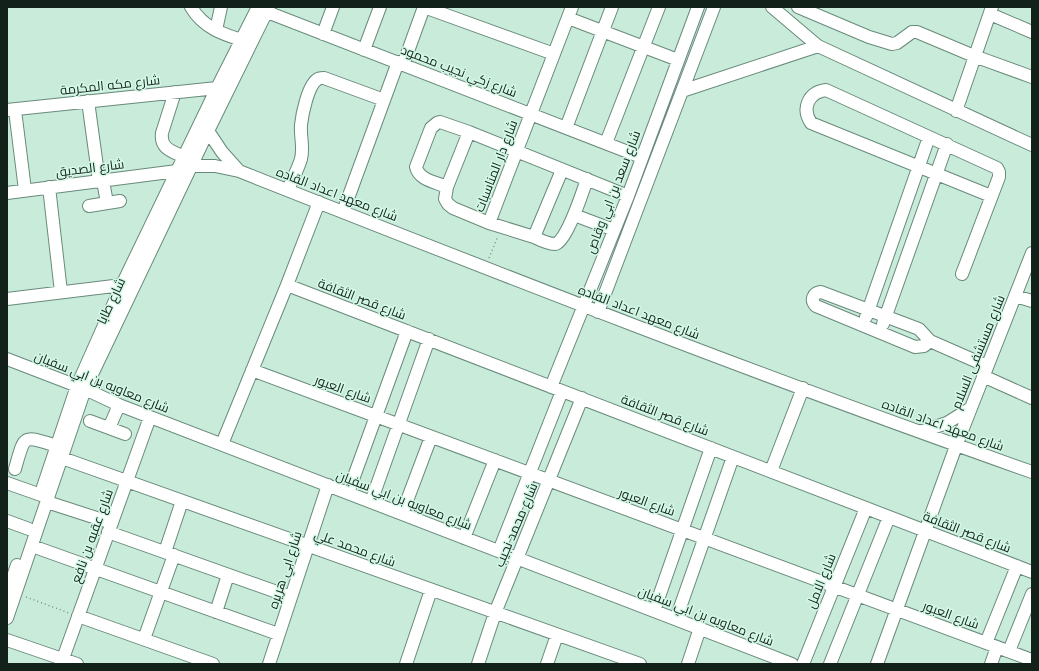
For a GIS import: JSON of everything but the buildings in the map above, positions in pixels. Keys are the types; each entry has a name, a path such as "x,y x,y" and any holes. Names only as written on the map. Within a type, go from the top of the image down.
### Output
{"street":[{"path":"191,7 196,16 206,25 246,41"},
{"path":"216,30 221,7"},
{"path":"323,34 333,7"},
{"path":"364,50 380,7"},
{"path":"343,212 384,100 424,7 554,54"},
{"path":"566,128 612,7"},
{"path":"606,143 659,7"},
{"name":"شارع سعد بن ابي وقاص","path":"557,389 584,306 628,196 641,157 698,7"},
{"path":"598,312 714,7"},
{"path":"772,7 818,46 1032,145"},
{"path":"798,7 869,37 892,44 897,43 909,34 917,32 974,56 1032,77"},
{"name":"شارع زكي نجيب محمود","path":"265,9 323,34 641,157"},
{"name":"شارع طابا","path":"7,618 29,529 62,458 81,387 187,161 216,88 265,9"},
{"path":"956,110 991,11 1032,32"},
{"path":"570,13 603,32 678,60"},
{"name":"شارع دار المناسبات","path":"489,222 570,13"},
{"name":"شارع طابا","path":"12,593 32,546 57,446 122,285 177,171 187,161 208,131 246,41"},
{"path":"682,91 818,46"},
{"path":"288,190 300,159 302,148 301,125 306,101 312,86 318,79 324,78 384,100"},
{"name":"شارع مكه المكرمة","path":"11,110 216,88"},
{"path":"962,274 991,196 999,174 997,168 826,90 817,92 808,102 806,111 808,119 811,123 991,196"},
{"path":"175,92 161,139 166,148 187,161"},
{"path":"88,101 101,181 107,203"},
{"path":"11,110 25,190"},
{"path":"447,187 424,178 417,171 416,167 429,134 434,125 440,122 469,132 628,196"},
{"name":"شارع معهد اعداد القاده","path":"208,131 222,152 239,171"},
{"path":"469,132 444,196 448,204 489,222 534,238 554,244 558,243 564,237 574,215 587,179"},
{"path":"863,325 929,137"},
{"path":"880,332 947,144"},
{"name":"شارع معهد اعداد القاده","path":"187,161 239,171 598,312 956,446 1032,472"},
{"path":"534,238 562,170"},
{"name":"شارع الصديق","path":"7,193 177,171"},
{"path":"49,187 61,292"},
{"path":"89,206 120,201"},
{"path":"222,444 319,202"},
{"path":"574,215 614,230"},
{"name":"شارع مستشفى السلام","path":"877,664 956,446 1032,253"},
{"path":"7,299 122,285"},
{"name":"شارع قصر الثقافة","path":"287,285 1032,572"},
{"path":"930,341 924,346 915,347 816,306 813,302 813,297 816,293 821,292 919,329 930,341 1032,398"},
{"path":"1015,296 1032,301"},
{"path":"348,493 407,331"},
{"path":"371,502 429,339"},
{"name":"شارع معاويه بن ابي سفيان","path":"7,359 81,387 119,405 792,664"},
{"name":"شارع العبور","path":"252,370 1032,660"},
{"path":"771,471 803,388"},
{"name":"شارع محمد نجيب","path":"499,551 530,473 557,389"},
{"name":"شارع محمد نجيب","path":"478,664 517,558 550,481 582,398"},
{"path":"109,428 119,405"},
{"path":"920,432 947,422 971,408"},
{"name":"شارع عقبه بن نافع","path":"62,662 150,417"},
{"path":"90,421 125,434"},
{"path":"402,514 431,437"},
{"path":"15,469 22,444 26,440 31,438 57,446"},
{"path":"654,611 710,448"},
{"path":"676,619 733,457"},
{"name":"شارع محمد علي","path":"62,458 557,635 622,661 640,664"},
{"path":"464,538 495,460"},
{"path":"7,483 169,554 291,597"},
{"name":"شارع ابي هريره","path":"269,664 328,485"},
{"path":"144,639 160,592 182,501"},
{"name":"شارع الامل","path":"803,664 866,508"},
{"path":"830,664 889,517"},
{"path":"7,521 29,529"},
{"path":"32,546 278,634"},
{"path":"991,664 992,645 1017,566"},
{"path":"216,612 228,575"},
{"path":"406,664 432,590"},
{"path":"1009,651 1032,594"},
{"path":"78,616 207,663"},
{"path":"688,664 700,628"},
{"path":"547,664 557,635"},
{"path":"7,640 62,662 77,664"}],"path":[{"path":"485,268 502,227"},
{"path":"12,593 78,616"}]}
